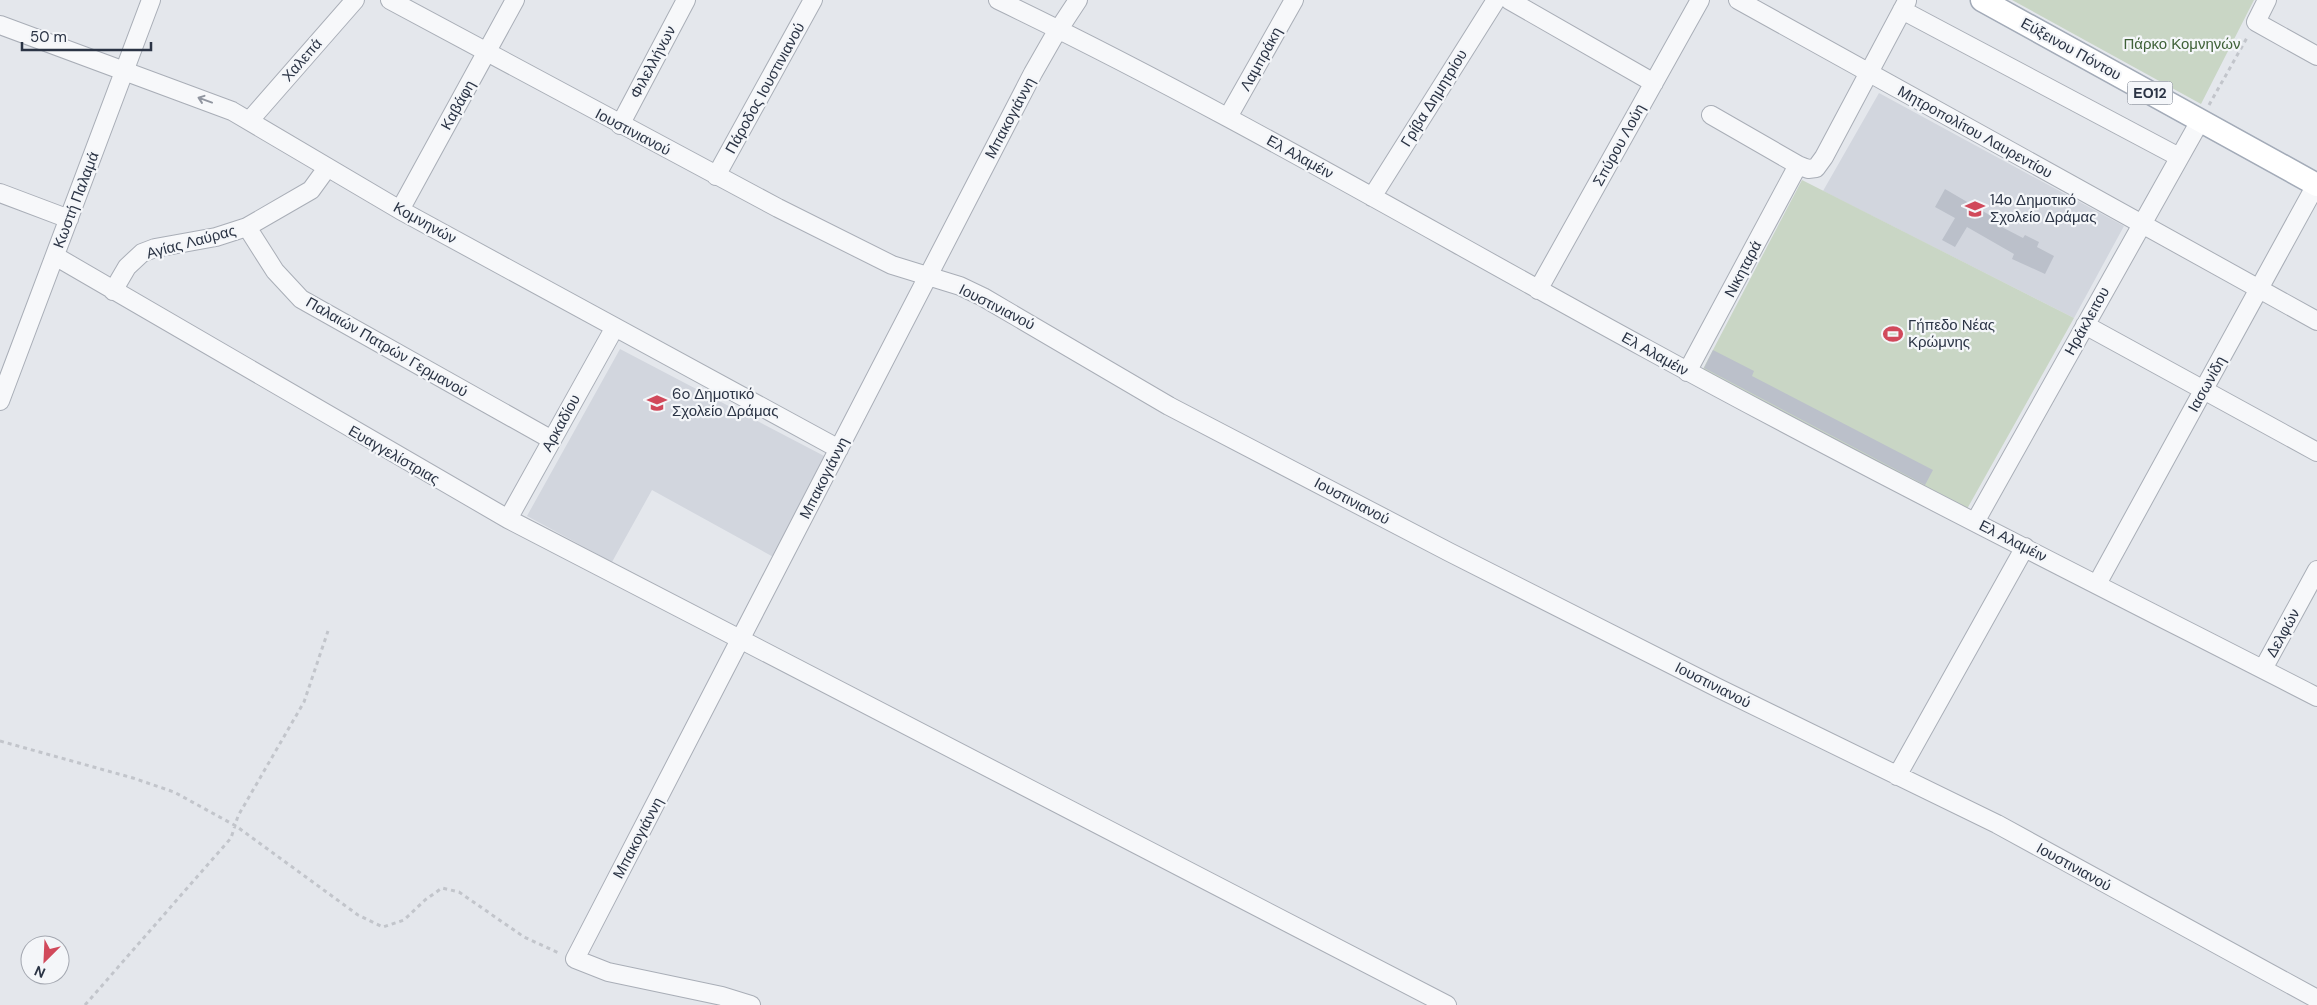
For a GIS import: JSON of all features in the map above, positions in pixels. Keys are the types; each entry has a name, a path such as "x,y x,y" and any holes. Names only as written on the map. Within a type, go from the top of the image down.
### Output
{"main road":[{"name":"Εύξεινου Πόντου","path":"1982,0 2317,184"}],"street":[{"name":"Κωστή Παλαμά","path":"0,401 6,364 69,219 151,0"},
{"name":"Χαλεπά","path":"250,120 355,0"},
{"name":"Ιουστινιανού","path":"390,0 716,176 892,265 960,286 983,297 1178,410 1467,561 1716,687 2005,829 2317,999"},
{"name":"Καβάφη","path":"400,210 515,0"},
{"name":"Φιλελλήνων","path":"620,125 686,0"},
{"name":"Πάροδος Ιουστινιανού","path":"716,176 814,0"},
{"name":"Ελ Αλαμέιν","path":"998,0 1228,117 1688,372 2317,697"},
{"name":"Μπακογιάννη","path":"575,959 742,639 927,276 1058,29 1078,0"},
{"name":"Λαμπράκη","path":"1228,117 1294,0"},
{"name":"Γρίβα Δημητρίου","path":"1372,197 1496,0"},
{"path":"1509,0 1654,83"},
{"name":"Σπύρου Λούη","path":"1538,290 1700,0"},
{"name":"Μητροπολίτου Λαυρεντίου","path":"1738,0 2317,321"},
{"path":"2267,0 2256,22 2317,56"},
{"path":"1711,115 1798,165 1808,169 1816,168 1824,157 1905,5 2180,157"},
{"name":"Κομνηνών","path":"0,25 210,102 250,120 327,168 400,210 839,449"},
{"name":"Ηράκλειτου","path":"1976,522 2200,121"},
{"name":"Νικηταρά","path":"1688,372 1798,165"},
{"name":"Αγίας Λαύρας","path":"113,291 127,268 142,253 155,248 216,237 247,227 312,190 327,168"},
{"name":"Ιασωνίδη","path":"2097,584 2317,184"},
{"path":"0,193 69,219"},
{"name":"Παλαιών Πατρών Γερμανού","path":"247,227 275,271 301,299 552,440"},
{"name":"Ευαγγελίστριας","path":"54,256 508,520 742,639 1447,1005"},
{"path":"2085,325 2317,452"},
{"name":"Αρκαδίου","path":"508,520 615,327"},
{"path":"1897,776 2026,548"},
{"name":"Δελφών","path":"2263,669 2317,570"},
{"path":"575,959 608,972 722,996 751,1005"}],"path":[{"path":"2200,121 2256,22"},
{"path":"85,1005 223,849 236,826 238,816 304,702 328,631"},
{"path":"0,741 133,778 174,792 236,826 358,915 383,927 404,920 425,900 442,888 459,892 524,938 575,959"}],"shaded area":[{"name":"14ο Δημοτικό Σχολείο Δράμας","path":"1879,93 2124,226 2074,318 1823,191"},
{"name":"6o Δημοτικό Σχολείο Δράμας","path":"620,349 828,458 777,559 652,490 612,562 527,516"}],"green space":[{"name":"Πάρκο Κομνηνών","path":"2012,0 2254,0 2201,104"},
{"name":"Γήπεδο Νέας Κρώμνης","path":"1802,180 2074,318 1967,509 1703,369"}],"building":[{"path":"1945,189 1998,220 1996,224 2023,238 2025,235 2039,242 2037,247 2054,256 2045,274 2012,259 2014,254 1967,227 1955,247 1942,240 1955,218 1935,207"},
{"path":"1713,350 1754,371 1752,376 1933,470 1925,485 1704,368"}],"place":[{"name":"14ο Δημοτικό Σχολείο Δράμας","path":"1975,209"},
{"name":"Γήπεδο Νέας Κρώμνης","path":"1893,334"},
{"name":"6o Δημοτικό Σχολείο Δράμας","path":"657,403"}]}
